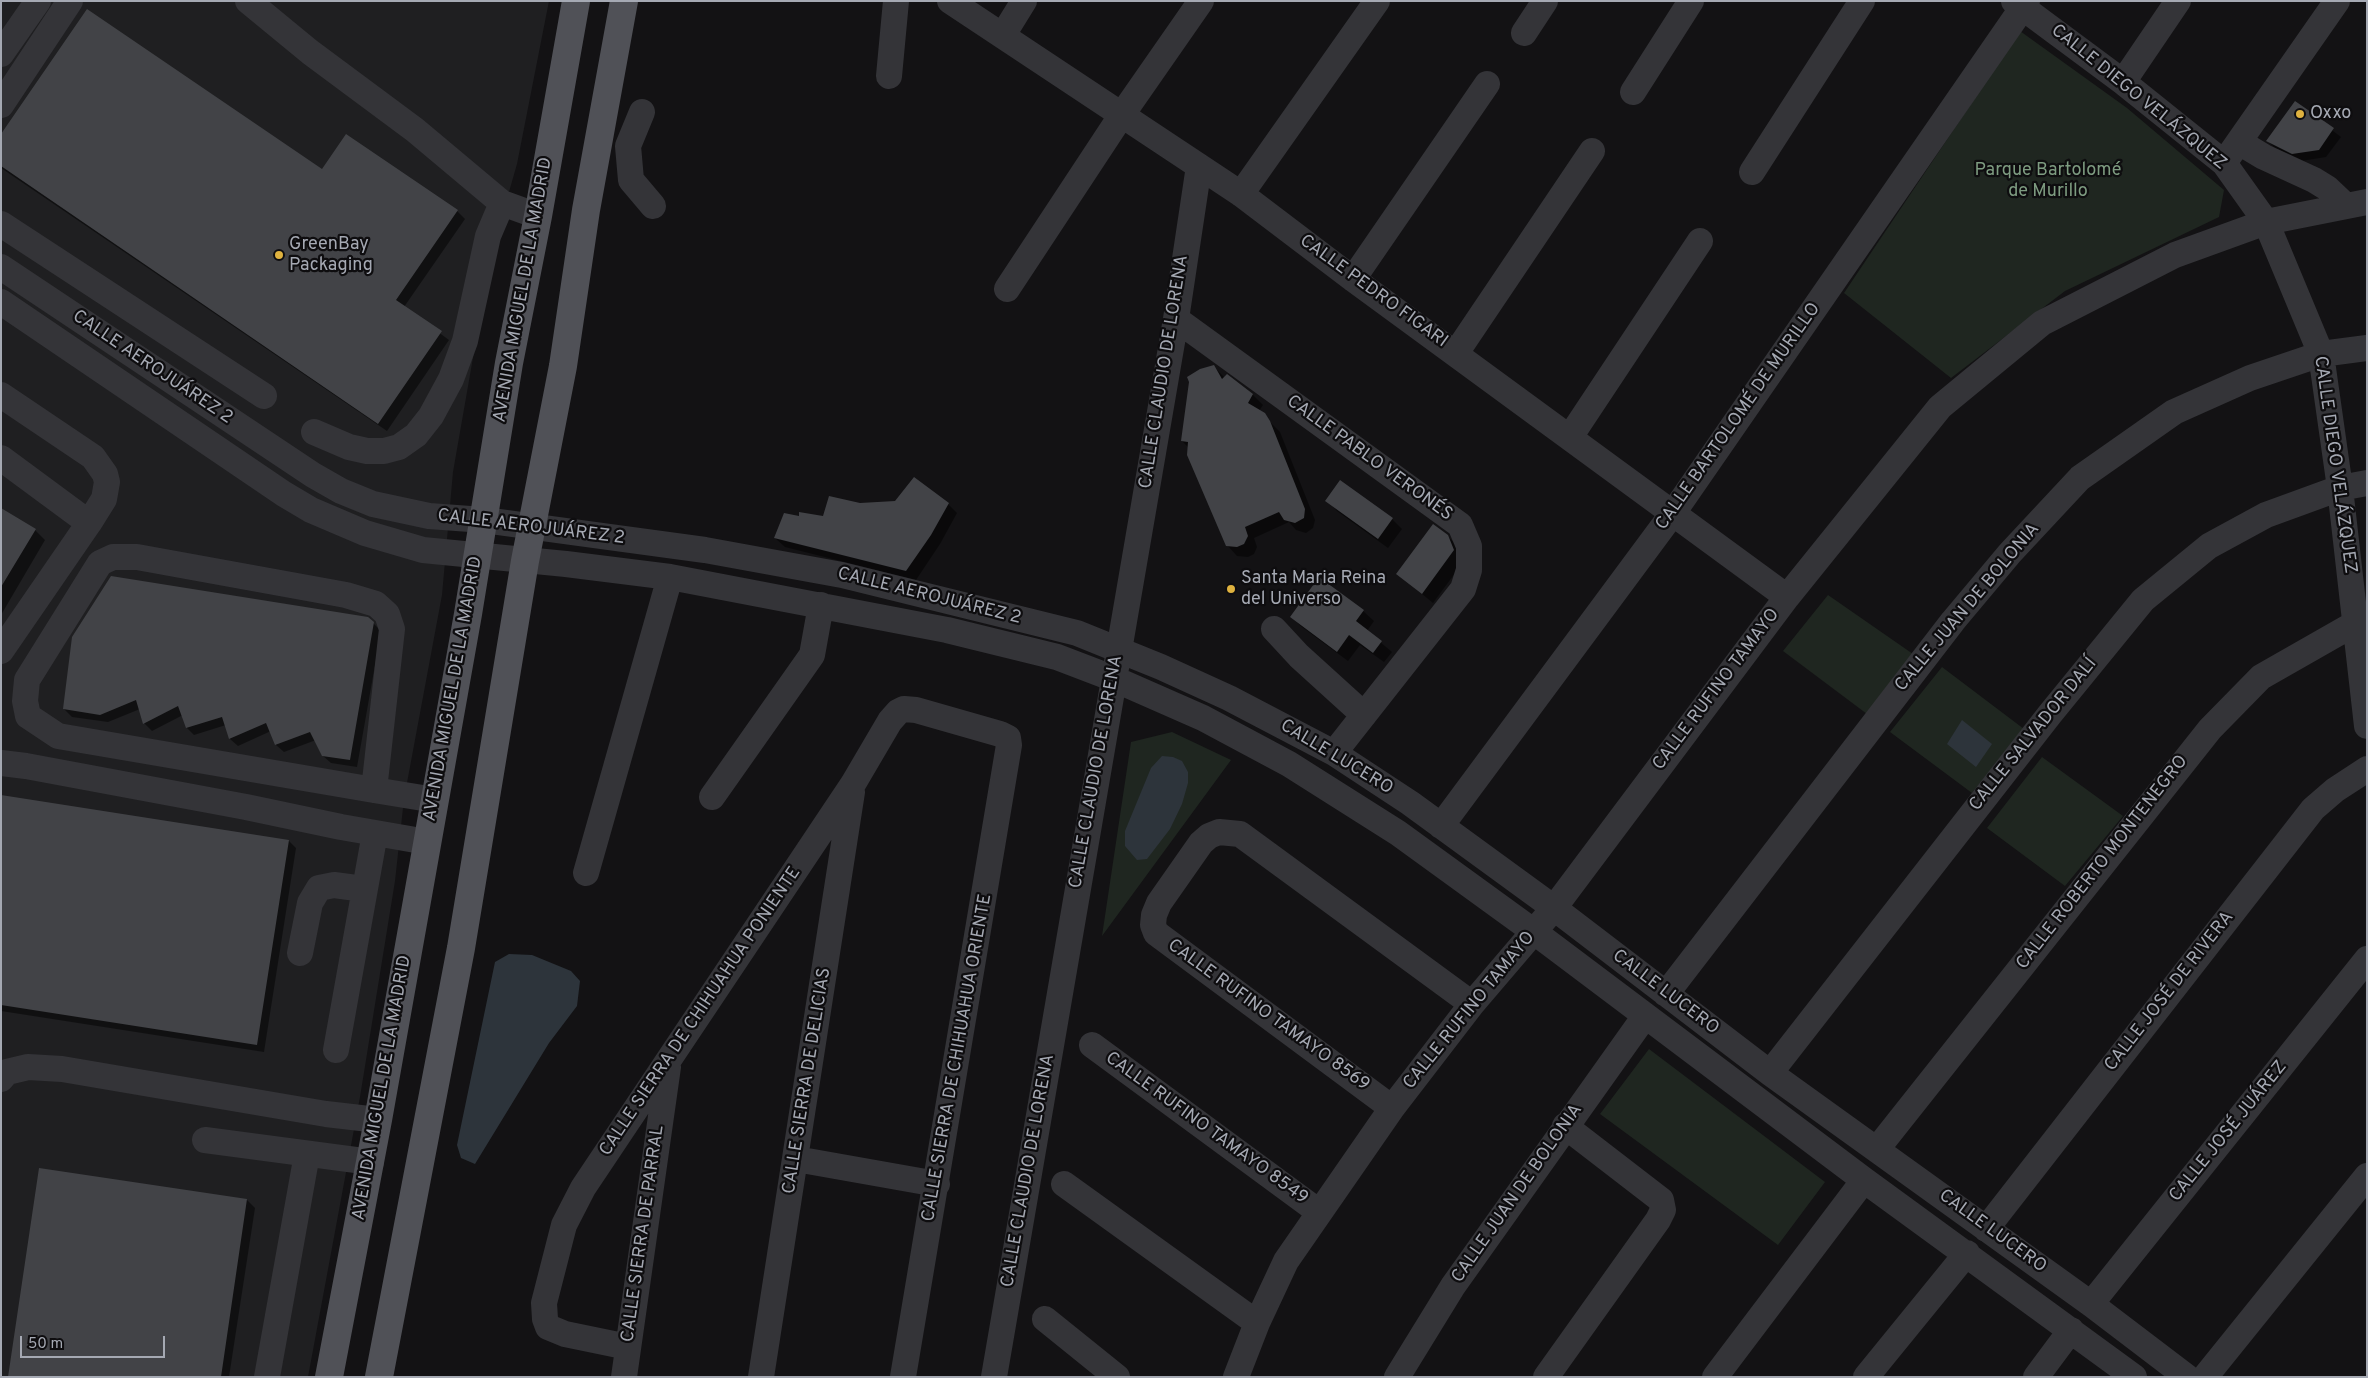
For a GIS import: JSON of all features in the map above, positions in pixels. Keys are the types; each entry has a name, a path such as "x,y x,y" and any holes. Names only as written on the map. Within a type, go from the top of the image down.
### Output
{"main road":[{"name":"AVENIDA MIGUEL DE LA MADRID","path":"329,1377 371,1162 478,556 509,362 538,216 576,1"},
{"path":"379,1377 461,948 525,561 563,366 586,210 624,1"}],"street":[{"path":"1,54 38,1"},
{"path":"1,105 70,1"},
{"path":"248,1 304,47 415,130 502,203 538,216"},
{"path":"888,76 896,1"},
{"name":"CALLE PEDRO FIGARI","path":"950,1 1241,194 1353,279 1787,597"},
{"path":"1003,35 1024,1"},
{"path":"1007,289 1121,116 1202,1"},
{"path":"1241,194 1377,1"},
{"path":"1524,33 1544,1"},
{"path":"1633,92 1691,1"},
{"path":"1752,172 1862,1"},
{"path":"2123,82 2178,1"},
{"path":"2224,163 2337,1"},
{"name":"CALLE DIEGO VELÁZQUEZ","path":"2021,3 2224,163 2266,222 2321,354 2360,623 2367,726"},
{"name":"CALLE BARTOLOMÉ DE MURILLO","path":"1441,826 1673,513 2021,3"},
{"path":"1353,279 1487,84"},
{"path":"642,112 628,146 631,180 652,206"},
{"path":"2239,142 2264,157 2361,203"},
{"path":"1456,353 1592,151"},
{"name":"CALLE CLAUDIO DE LORENA","path":"994,1377 1112,678 1176,319 1198,166"},
{"path":"314,432 349,448 367,451 384,451 399,447 416,435 431,416 450,379 459,356 471,314 488,236 502,203"},
{"name":"CALLE RUFINO TAMAYO","path":"1236,1377 1257,1323 1286,1261 1392,1108 1472,1004 1554,908 1787,597 1940,407 2042,323 2175,255 2266,222 2361,203"},
{"path":"1,224 264,396"},
{"path":"1570,437 1700,240"},
{"name":"CALLE AEROJUÁREZ 2","path":"1,267 313,475 341,491 373,504 430,516 484,520 705,550 842,575 1077,633 1118,650"},
{"name":"CALLE AEROJUÁREZ 2","path":"1,302 284,494 336,522 365,533 423,550 566,564 670,577 821,605 1014,646 1057,657 1112,678"},
{"name":"CALLE PABLO VERONÉS","path":"1176,319 1460,525 1469,546 1470,557 1463,589 1334,753"},
{"name":"CALLE JUAN DE BOLONIA","path":"1666,994 1953,621 2010,552 2080,478 2174,412 2250,378 2321,354 2367,348"},
{"path":"1,395 82,449 100,465 107,482 107,490 89,523 1,650"},
{"path":"1,458 89,523"},
{"name":"CALLE SALVADOR DALÍ","path":"1770,1073 2038,729 2143,600 2209,546 2266,515 2340,488 2367,483"},
{"path":"423,550 430,516"},
{"path":"374,790 392,629 387,614 376,604 346,595 147,559 113,557 100,563 26,680 25,701 28,716 58,736 374,790 435,800"},
{"path":"586,873 670,577"},
{"path":"712,797 812,655 821,605"},
{"name":"CALLE ROBERTO MONTENEGRO","path":"1877,1149 2210,729 2261,678 2360,623"},
{"path":"1274,629 1299,656 1364,715"},
{"name":"CALLE LUCERO","path":"1118,650 1161,666 1229,698 1334,753 1441,826 1554,908 1770,1073 2091,1304 2187,1377"},
{"name":"CALLE LUCERO","path":"1112,678 1203,718 1289,764 1398,834 1534,932 1864,1180 1967,1253 2134,1377"},
{"name":"CALLE SIERRA DE CHIHUAHUA PONIENTE","path":"628,1347 565,1334 548,1327 545,1319 544,1303 560,1238 571,1209 583,1188 854,784 882,732 898,712 904,709 916,710 1008,738"},
{"name":"CALLE SIERRA DE CHIHUAHUA ORIENTE","path":"904,1377 1006,769 1008,738"},
{"path":"1,763 56,771 427,842"},
{"name":"CALLE JOSÉ DE RIVERA","path":"1986,1229 2313,809 2335,790 2367,769"},
{"name":"CALLE SIERRA DE DELICIAS","path":"761,1377 854,784"},
{"name":"CALLE RUFINO TAMAYO 8569","path":"1392,1108 1156,933 1154,915 1159,903 1201,843 1209,836 1219,832 1240,834 1472,1004"},
{"path":"336,1050 375,833"},
{"path":"300,953 310,903 319,888 334,885 364,889"},
{"name":"CALLE JOSÉ JUÁREZ","path":"2091,1304 2367,959"},
{"name":"CALLE JUAN DE BOLONIA","path":"1397,1377 1453,1286 1645,1016"},
{"name":"CALLE RUFINO TAMAYO 8549","path":"1092,1045 1319,1212"},
{"name":"CALLE SIERRA DE PARRAL","path":"624,1377 669,1061"},
{"path":"1,1079 7,1072 28,1067 62,1069 326,1114 378,1120"},
{"path":"1546,1377 1658,1220 1663,1210 1661,1200 1565,1126"},
{"path":"205,1140 371,1162"},
{"path":"267,1377 307,1154"},
{"path":"796,1159 937,1184"},
{"path":"2205,1377 2367,1176"},
{"path":"1715,1377 1864,1180"},
{"path":"1064,1184 1257,1323"},
{"path":"1866,1377 1967,1253"},
{"path":"1044,1319 1117,1377"},
{"path":"2036,1377 2071,1330"}],"shaded area":[{"path":"1,1 549,1 517,164 491,255 453,472 442,595 404,799 395,881 360,1097 308,1377 1,1377"},
{"path":"1962,720 1992,744 1976,767 1947,744"},
{"path":"1162,756 1173,757 1182,761 1188,772 1188,783 1182,804 1170,829 1147,859 1137,860 1125,846 1125,831 1151,768"},
{"path":"509,954 532,955 571,971 580,981 577,1006 549,1043 475,1164 461,1158 457,1145 495,962"}],"green space":[{"name":"Parque Bartolomé de Murillo","path":"2020,31 2127,108 2224,190 2219,217 2065,291 1951,378 1844,293"},
{"path":"1828,595 1913,654 1867,714 1783,651"},
{"path":"1942,667 2024,729 1972,793 1890,732"},
{"path":"1172,732 1231,760 1102,936 1131,742"},
{"path":"2042,757 2123,816 2065,886 1987,828"},
{"path":"1649,1049 1825,1182 1778,1245 1600,1114"}],"building":[{"name":"GreenBay Packaging","path":"87,9 322,169 346,134 458,210 396,300 442,331 378,424 1,166 1,134"},
{"name":"Oxxo","path":"2295,101 2334,128 2319,150 2292,154 2266,141"},
{"path":"1214,365 1222,379 1227,374 1253,394 1248,403 1265,413 1270,421 1305,509 1304,518 1295,523 1284,520 1279,512 1245,527 1248,536 1244,544 1237,547 1226,546 1187,455 1188,442 1181,441 1189,382 1187,377 1200,369"},
{"path":"914,477 949,503 931,535 906,571 774,538 784,513 799,516 799,512 823,516 829,496 860,503 895,501"},
{"path":"1340,480 1393,518 1378,539 1325,501"},
{"path":"1,508 36,529 1,587"},
{"path":"1433,524 1448,535 1454,550 1422,594 1396,574"},
{"path":"111,576 368,617 374,622 350,760 322,756 310,732 275,745 266,723 229,739 222,717 186,728 178,706 143,724 136,700 100,715 63,709 72,637"},
{"path":"1319,577 1364,610 1356,621 1382,641 1373,653 1349,635 1337,652 1290,617"},
{"path":"1,795 289,840 257,1045 1,1005"},
{"path":"39,1168 247,1199 221,1377 8,1377"}],"place":[{"name":"Oxxo","path":"2300,114"},
{"name":"GreenBay Packaging","path":"279,255"},
{"name":"Santa Maria Reina del Universo","path":"1231,589"}]}
